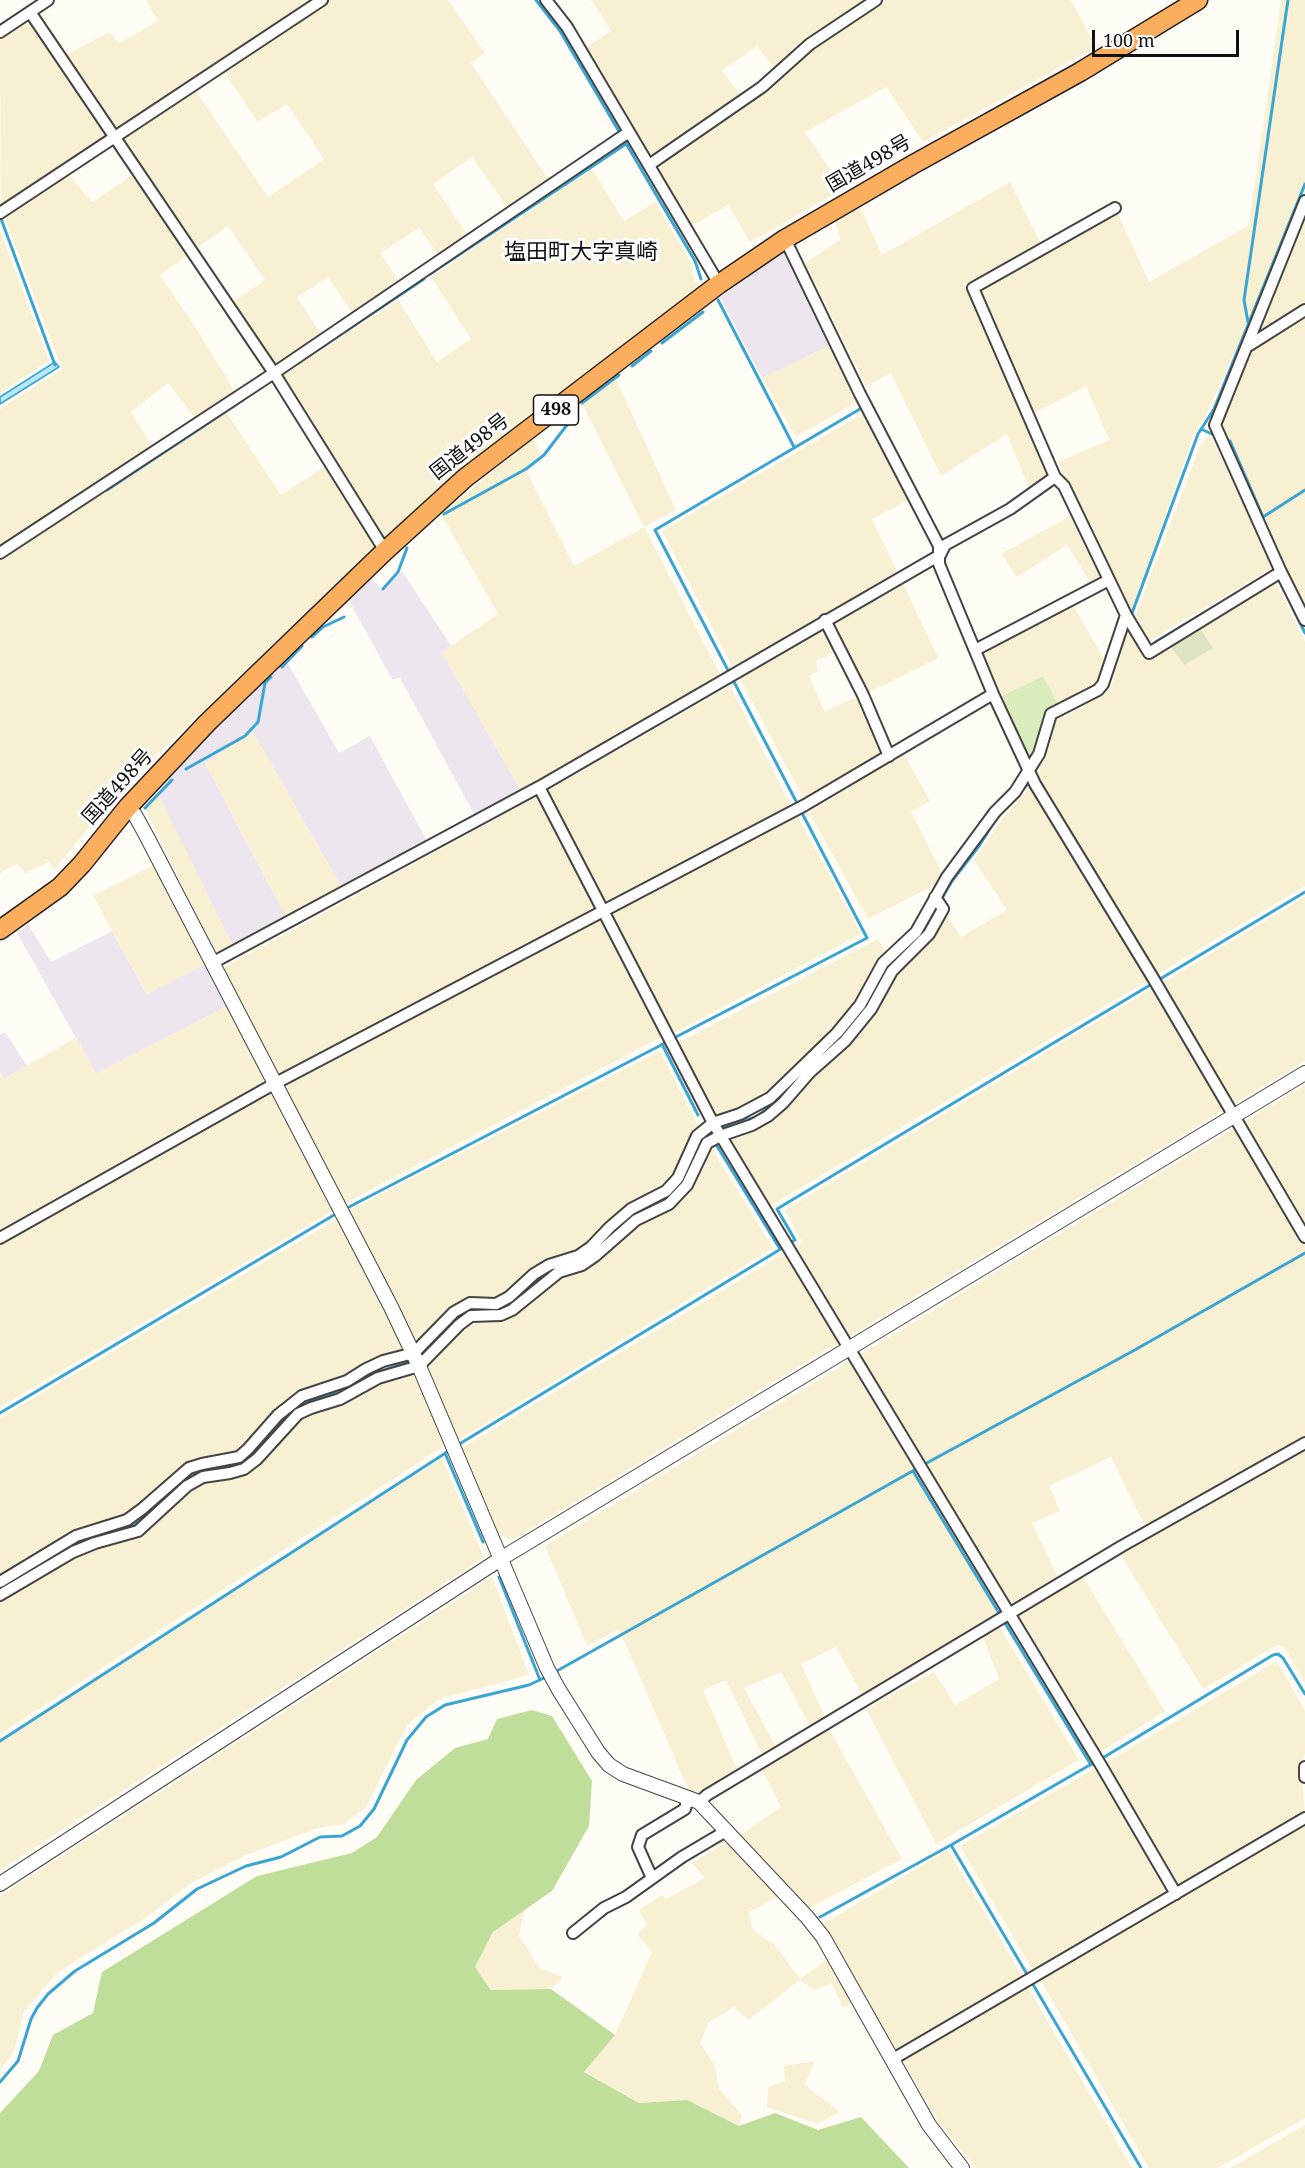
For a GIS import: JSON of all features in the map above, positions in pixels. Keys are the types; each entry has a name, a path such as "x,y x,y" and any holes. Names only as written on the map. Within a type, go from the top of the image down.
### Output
{"highway":[{"name":"国道498号","path":"0,930 60,887 82,864 127,808 207,723 385,551 465,478 719,284 785,239 912,165 1080,72 1198,0"}],"street":[{"path":"0,32 48,0"},
{"path":"0,213 322,0"},
{"path":"546,0 567,27 719,284"},
{"path":"649,165 762,87 810,44 876,0"},
{"path":"30,12 274,373 385,551"},
{"path":"0,553 274,373 629,132"},
{"path":"1305,201 1215,425 1305,620"},
{"path":"1115,208 973,288 1055,477 1064,486 1129,620 1149,653 1281,572"},
{"path":"785,239 860,394 939,546 939,564 993,694 1035,784 1305,1237"},
{"path":"1248,346 1305,310"},
{"path":"212,963 539,787 940,555 945,545 1010,509 1055,477"},
{"path":"975,650 1109,580"},
{"path":"825,620 863,695 889,756"},
{"path":"0,1582 76,1536 127,1520 189,1468 239,1456 278,1415 302,1396 347,1381 383,1361 416,1359 454,1312 470,1303 496,1304 509,1297 534,1274 549,1265 578,1256 632,1209 666,1191 678,1178 698,1136 713,1123 740,1114 770,1098 837,1033 860,1005 883,963 916,932 947,877 995,812 1015,792 1039,754 1051,714 1098,690 1103,684 1129,620"},
{"path":"0,1238 274,1084 806,806 993,694"},
{"path":"539,787 720,1136 925,1472 1005,1617 1095,1755 1176,1894"},
{"path":"127,808 135,815 146,835 416,1359 547,1668 598,1752 609,1765 623,1774 694,1799 807,1917 823,1937 929,2125 962,2168"},
{"path":"0,1595 74,1552 95,1543 138,1531 187,1486 203,1477 244,1469 257,1459 298,1414 340,1399 416,1359 471,1316 501,1314 512,1310 559,1272 582,1265 595,1257 636,1221 669,1204 687,1185 707,1143 768,1116 783,1103 810,1072 845,1041 871,1009 892,970 928,934 944,909 935,897"},
{"path":"0,1884 502,1558 1305,1073"},
{"path":"652,1878 638,1847 642,1835 685,1809 694,1799 707,1795 1122,1546 1305,1443"},
{"path":"1305,1767 1305,1777"},
{"path":"893,2059 1305,1818"},
{"path":"573,1932 604,1908 626,1897 726,1831"}],"shaded area":[{"path":"146,0 316,0 115,131 62,57 109,32 119,43 158,21"},
{"path":"330,0 448,0 485,53 471,63 550,182 509,210 472,157 433,184 469,237 440,257 419,228 381,253 400,284 353,315 328,277 297,297 322,336 276,366 232,303 265,280 228,226 195,249 119,138 195,90 268,197 324,159 287,104 258,122 223,71"},
{"path":"591,0 1071,0 1096,47 923,142 886,87 805,132 843,189 750,242 728,205 692,226 585,48 611,31","holes":["757,46 780,77 746,102 722,71"]},
{"path":"1281,0 1305,0 1305,609 1219,427 1258,333 1238,345 1206,415 1194,434 1131,614 1111,572 1090,582 1067,545 1017,577 1001,554 1080,511 1058,462 1109,440 1086,386 1026,418 1052,474 1029,488 1007,434 941,476 891,373 866,386 805,263 840,240 835,219 859,204 882,255 1010,182 1042,246 1114,205 1149,282 1249,225"},
{"path":"30,21 109,137 1,208 0,40"},
{"path":"592,169 624,221 655,202 692,264 693,277 701,290 453,475 384,540 282,376 398,300 437,362 471,339 431,277"},
{"path":"134,174 188,255 160,275 200,334 235,392 197,420 168,383 131,412 153,448 0,548 0,409 62,369 4,216 69,175 92,202"},
{"path":"0,230 49,361 0,393"},
{"path":"785,251 831,345 762,378 720,297"},
{"path":"831,345 858,401 796,437 762,378"},
{"path":"615,377 676,510 644,527 581,401"},
{"path":"226,412 281,495 326,466 376,546 122,788 54,870 49,862 26,873 17,864 0,873 0,560"},
{"path":"864,413 910,500 872,519 897,571 734,669 662,531"},
{"path":"1210,435 1274,567 1147,642 1134,619 1201,444"},
{"path":"532,439 541,454 525,468 574,566 644,527 721,676 522,793 442,652 498,614 441,514"},
{"path":"402,571 451,646 442,652 522,793 476,818 400,678 392,679 348,599 371,578 384,591"},
{"path":"1275,580 1305,642 1305,886 1156,975 1036,776 1044,760 1055,721 1103,696 1111,686 1128,630 1147,659 1170,646 1184,665 1199,627"},
{"path":"904,585 938,658 868,693 842,648 833,623"},
{"path":"1073,605 1107,665 1096,685 1058,704 1043,676 1002,696 982,651"},
{"path":"825,629 836,651 816,661 818,671 809,676 824,711 859,696 885,754 805,801 739,677"},
{"path":"286,660 339,753 370,736 428,843 343,890 253,732 205,763 286,917 234,948 157,792 227,716"},
{"path":"730,686 792,808 605,905 547,791"},
{"path":"253,732 343,890 286,917 205,763"},
{"path":"904,754 930,801 911,812 943,875 939,883 868,919 809,812"},
{"path":"1030,787 1147,981 770,1206 729,1138 762,1124 859,1032 896,972 923,946 946,915 961,937 1007,910 974,860 1004,817"},
{"path":"157,792 234,948 217,957 144,807"},
{"path":"538,796 597,908 279,1076 223,968"},
{"path":"798,817 861,934 672,1034 610,914"},
{"path":"154,865 205,964 147,994 93,896"},
{"path":"1305,897 1305,1061 1234,1104 1161,984"},
{"path":"602,917 663,1036 345,1203 284,1084"},
{"path":"28,924 51,962 112,931 146,993 205,964 229,1005 96,1074 17,933"},
{"path":"878,939 886,953 856,1004 833,1030 799,1060 769,1095 716,1118 676,1044"},
{"path":"1151,989 1224,1110 850,1336 796,1248 802,1242 785,1210"},
{"path":"229,1005 268,1084 0,1233 0,1072 4,1079 77,1037 96,1074"},
{"path":"5,1032 27,1066 4,1079 0,1072 0,1035"},
{"path":"660,1051 698,1126 670,1178 622,1210 579,1250 543,1264 500,1298 470,1299 417,1345 350,1210"},
{"path":"1305,1085 1305,1438 1145,1526 1111,1457 1049,1486 1060,1511 1032,1523 1059,1580 864,1699 836,1647 801,1664 825,1717 811,1728 781,1672 744,1688 776,1747 762,1755 726,1680 703,1690 737,1769 697,1793 688,1789 619,1629 587,1646 545,1546"},
{"path":"272,1090 334,1210 0,1407 0,1243"},
{"path":"710,1146 773,1248 458,1440 428,1368 468,1325 508,1316 557,1277 636,1224 672,1206"},
{"path":"339,1218 407,1349 341,1381 300,1393 279,1407 245,1448 231,1457 193,1462 132,1512 80,1530 0,1578 0,1418"},
{"path":"785,1253 839,1342 512,1540 499,1535 462,1448"},
{"path":"416,1371 447,1444 0,1734 0,1599 84,1552 138,1533 190,1487 206,1479 240,1475 301,1416 379,1382"},
{"path":"1305,1448 1305,1683 1285,1648 1277,1645 1203,1689 1120,1554"},
{"path":"442,1458 484,1558 0,1870 0,1742"},
{"path":"492,1577 529,1675 439,1699 407,1725 366,1807 344,1824 318,1828 246,1855 191,1883 150,1915 58,1972 24,2011 14,2051 0,2070 0,1896"},
{"path":"1083,1577 1165,1711 1100,1752 1019,1615"},
{"path":"1000,1628 1079,1760 936,1844 866,1709 934,1672 955,1705 999,1679 983,1637"},
{"path":"1277,1661 1305,1711 1305,1753 1301,1770 1305,1813 1180,1886 1107,1762"},
{"path":"829,1729 902,1859 809,1908 740,1835 781,1807 762,1770"},
{"path":"1096,1768 1169,1893 1034,1972 960,1846"},
{"path":"1305,1825 1305,2118 1218,2168 1149,2168 1040,1979"},
{"path":"729,1841 780,1896 749,1912 752,1929 775,1945 800,1979 830,1957 856,2001 843,2008 832,1983 814,1990 800,1980 748,2020 734,2007 709,2022 700,2043 715,2066 719,2089 742,2115 739,2126 687,2100 639,2103 584,2071 615,2035 652,1952 637,1934 647,1925 639,1910 662,1895 666,1899 705,1878 692,1863"},
{"path":"948,1850 1023,1978 895,2051 845,1959 823,1924"},
{"path":"525,1909 519,1936 540,1968 563,1977 551,1989 492,1990 475,1967 493,1932"},
{"path":"1028,1987 1132,2168 976,2168 938,2122 903,2060"},
{"path":"815,2061 805,2085 840,2112 818,2124 767,2107 768,2087 785,2081 784,2066"},
{"path":"1305,2125 1305,2168 1230,2168"}],"green space":[{"path":"1199,627 1213,648 1184,665 1170,646"},
{"path":"1043,676 1058,704 1045,714 1034,754 1028,758 1002,696"},
{"path":"532,1710 552,1716 592,1781 589,1826 552,1891 493,1932 475,1967 491,1990 551,1989 615,2035 584,2072 639,2103 687,2100 739,2126 775,2113 818,2130 861,2117 909,2168 0,2168 0,2113 39,2071 53,2035 93,2013 102,1972 257,1876 352,1853 377,1837 416,1780 455,1748 488,1739 497,1719"}],"water":[{"path":"55,362 59,367 0,404 0,397"}],"waterway":[{"path":"536,0 560,31 695,261 701,279"},
{"path":"1248,322 1244,300 1288,0"},
{"path":"430,274 626,144"},
{"path":"1131,616 1198,434 1214,409 1305,184"},
{"path":"0,216 55,365"},
{"path":"307,357 424,279"},
{"path":"718,300 794,447"},
{"path":"662,343 703,312"},
{"path":"632,366 651,351"},
{"path":"582,403 619,375"},
{"path":"107,490 243,400"},
{"path":"798,805 655,530 860,409"},
{"path":"444,514 526,469 544,455 573,417"},
{"path":"1201,429 1214,435"},
{"path":"1230,441 1263,517 1305,490"},
{"path":"383,589 398,572 407,548"},
{"path":"1291,604 1305,633"},
{"path":"1154,643 1217,605"},
{"path":"312,637 323,627 344,617"},
{"path":"282,667 302,646"},
{"path":"186,769 245,736 258,722 265,683 271,677"},
{"path":"1033,775 1041,760"},
{"path":"145,808 172,780"},
{"path":"1017,797 1030,781"},
{"path":"672,1039 867,938 801,811"},
{"path":"941,900 996,819"},
{"path":"789,1243 795,1240 777,1209 1305,892"},
{"path":"920,937 938,906"},
{"path":"866,1007 887,967 904,951"},
{"path":"844,1032 860,1014"},
{"path":"349,1207 667,1042"},
{"path":"662,1044 698,1115"},
{"path":"605,1240 630,1217 667,1198 682,1181 702,1141 713,1131 756,1117 777,1101"},
{"path":"717,1146 780,1249"},
{"path":"0,1413 334,1215"},
{"path":"456,1446 784,1247"},
{"path":"923,1465 1133,1351 1305,1253"},
{"path":"432,1345 454,1318 468,1311 501,1309 511,1304 547,1272"},
{"path":"125,1530 142,1520 183,1482 202,1470 235,1466 250,1455 289,1414 304,1403 350,1387 375,1373 410,1362"},
{"path":"451,1450 445,1453 483,1542"},
{"path":"0,1741 444,1454"},
{"path":"555,1672 918,1468"},
{"path":"913,1471 1091,1765"},
{"path":"4,1586 80,1541 96,1537"},
{"path":"499,1577 540,1680"},
{"path":"1101,1759 1273,1655 1278,1654 1283,1658 1305,1694"},
{"path":"0,2082 18,2061 31,2019 37,2008 48,1994 75,1971 154,1923 197,1889 246,1866 281,1857 320,1837 342,1836 360,1826 374,1809 407,1740 426,1717 445,1705 529,1685 546,1677"},
{"path":"1095,1762 951,1845 1141,2168"},
{"path":"820,1917 951,1845"}],"district":[{"name":"塩田町大字真崎","path":"581,253"}]}
